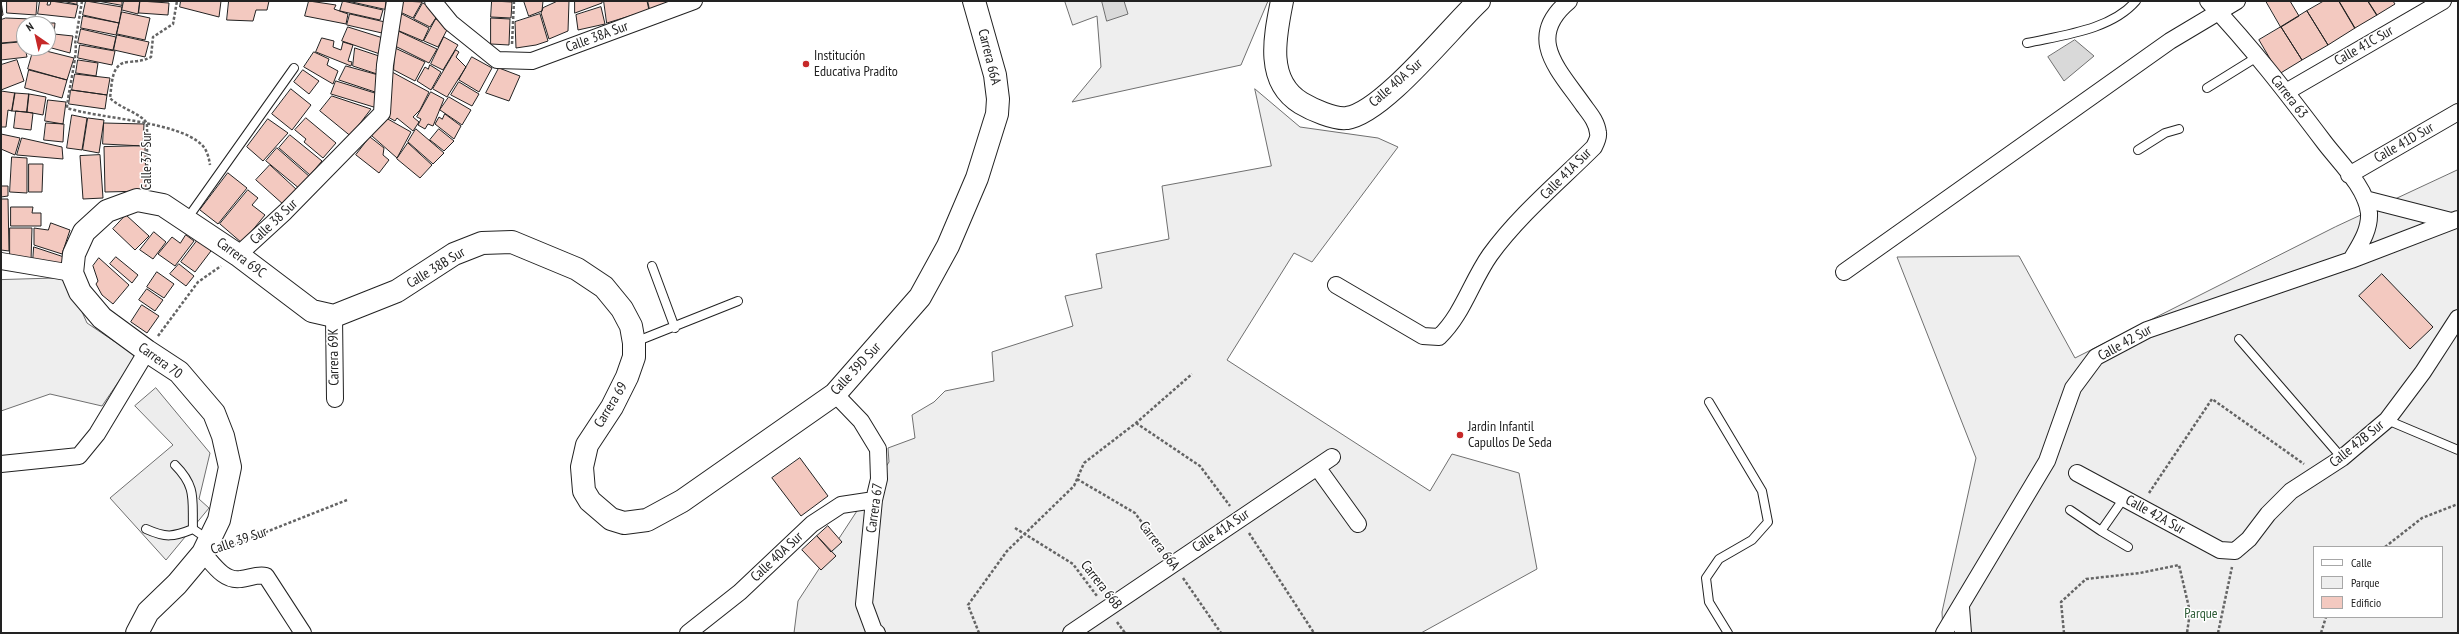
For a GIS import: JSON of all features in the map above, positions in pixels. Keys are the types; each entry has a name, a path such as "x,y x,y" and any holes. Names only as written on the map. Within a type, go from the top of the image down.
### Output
{"main road":[{"name":"Carrera 66A","path":"974,1 995,75 998,114"},
{"name":"Calle 40A Sur","path":"1282,1 1274,63 1280,80 1295,99 1315,111 1346,118 1375,105 1417,67 1454,24 1479,1"},
{"name":"Calle 39D Sur","path":"611,519 624,523 647,520 682,501 835,394 920,297 948,246 977,178 998,114"},
{"name":"Calle 37 Sur","path":"72,273 74,254 84,232 107,211 137,200 147,202"},
{"name":"Carrera 69C","path":"147,202 164,204 187,219 238,254 312,311 334,316"},
{"name":"Calle 38B Sur","path":"334,316 398,291 454,254 482,243 512,242 577,269 604,287"},
{"name":"Carrera 70","path":"72,273 80,292 92,309 147,351 179,372 214,413 223,436 230,467 220,520 202,541"},
{"name":"Carrera 69","path":"604,287 622,309 631,326 634,342 634,358 627,377 612,407 587,445 582,467 584,490 587,496 611,519"},
{"name":"Calle 39 Sur","path":"138,631 148,612 177,584 202,541"}],"street":[{"name":"Calle 38 Sur","path":"238,254 285,212 382,114 385,65 395,1"},
{"path":"433,1 451,22 504,61"},
{"name":"Calle 38A Sur","path":"504,61 532,61 694,1"},
{"name":"Calle 41A Sur","path":"1336,285 1423,336 1439,337 1452,325 1490,256 1512,228 1594,147 1599,134 1596,122 1553,61 1546,40 1551,19 1569,1"},
{"path":"1844,272 2170,41 2213,7 2237,1"},
{"name":"Calle 41C Sur","path":"2286,92 2443,1"},
{"name":"Carrera 63","path":"2213,7 2286,92 2365,198 2368,213 2368,227 2351,260"},
{"name":"Calle 41D Sur","path":"2349,175 2458,112"},
{"path":"2365,198 2454,220"},
{"name":"Calle 42 Sur","path":"1944,633 1961,607 2047,461 2073,388 2096,357 2147,330 2351,260 2454,220"},
{"path":"1,261 72,273"},
{"name":"Carrera 69K","path":"334,316 335,399"},
{"name":"Calle 42B Sur","path":"2235,551 2250,539 2268,514 2291,491 2342,458 2387,420 2424,372 2458,318"},
{"path":"1,464 79,456 97,434 147,351"},
{"name":"Carrera 67","path":"835,394 861,421 878,449 879,479 874,500 864,604 877,633"},
{"name":"Calle 41A Sur","path":"1071,633 1332,457"},
{"path":"1317,466 1358,524"},
{"name":"Calle 42A Sur","path":"2077,473 2220,550 2235,551"},
{"name":"Calle 40A Sur","path":"688,633 740,592 812,524 841,505 874,500"},
{"path":"202,541 225,576 232,580 258,575 266,576 303,633"},
{"path":"1961,607 1963,633"}],"lane":[{"path":"2027,43 2071,33 2104,23 2124,14 2136,1"},
{"path":"2207,88 2257,57"},
{"path":"187,219 214,183 294,68"},
{"path":"2138,150 2165,133 2179,129"},
{"path":"652,266 675,328"},
{"path":"634,342 675,328 738,301"},
{"path":"2239,338 2342,458"},
{"path":"1709,402 1762,491 1768,522 1752,540 1718,559 1706,578 1709,602 1728,633"},
{"path":"2387,420 2458,450"},
{"path":"146,529 161,536 174,536 202,541 191,488 186,476 175,465"},
{"path":"2101,531 2124,498"},
{"path":"2070,510 2128,547"}],"path":[{"path":"82,1 75,44 78,47 71,76 67,108 147,124 180,133 201,143 209,158 214,183"},
{"path":"147,124 146,120 121,107 110,98 114,71 123,62 144,61 151,57 153,37 173,24 177,1"},
{"path":"504,61 514,1"},
{"name":"Calle 37 Sur","path":"147,124 147,202"},
{"name":"Calle 38 Sur","path":"147,351 198,282 238,254"},
{"path":"979,633 968,605 1008,551 1023,534 1074,486 1084,463 1136,423 1192,374"},
{"path":"2140,507 2212,399 2319,474"},
{"name":"Carrera 66A","path":"1077,479 1134,513 1173,564 1221,633"},
{"name":"Calle 39 Sur","path":"202,541 228,547 347,500"},
{"path":"2386,546 2422,518 2458,504"},
{"name":"Carrera 66B","path":"1015,528 1073,564 1125,633"},
{"path":"2218,633 2235,551"},
{"path":"2064,633 2061,602 2086,579 2140,573 2179,565 2190,612 2187,633"},
{"path":"2321,633 2326,618"}],"green space":[{"path":"1065,1 1268,1 1241,65 1072,102 1101,67 1097,16 1073,25"},
{"path":"1255,89 1300,127 1378,138 1398,147 1312,262 1294,253 1227,360 1430,491 1452,454 1519,473 1537,569 1421,633 794,633 798,601 889,462 888,448 915,438 912,415 934,402 945,391 994,381 992,352 1073,326 1065,296 1102,288 1096,254 1169,239 1162,186 1271,166"},
{"name":"Parque","path":"2458,170 2458,633 1943,633 1942,612 1976,458 1897,257 2019,256 2075,358 2335,227"},
{"path":"67,278 87,323 136,356 102,406 50,394 1,411 1,280"}],"shaded area":[{"path":"1102,1 1124,1 1128,14 1107,21"},
{"path":"2075,40 2094,56 2064,81 2048,57"},
{"path":"156,388 210,453 199,499 209,508 166,560 110,498 173,445 135,406"}],"building":[{"path":"1,1 3,15 1,16"},
{"path":"7,1 37,1 36,15 7,13"},
{"path":"40,1 48,1 47,5 50,5 51,1 78,5 75,18 38,14"},
{"path":"63,1 77,1 77,4"},
{"path":"86,1 122,7 119,23 83,15"},
{"path":"98,1 122,1 122,5"},
{"path":"124,1 140,1 138,14 122,10"},
{"path":"140,1 169,3 168,15 139,13"},
{"path":"181,1 221,1 219,17 180,7"},
{"path":"229,1 269,1 267,10 256,10 253,21 227,20"},
{"path":"309,1 336,5 334,9 348,14 346,24 305,16"},
{"path":"343,1 383,10 380,20 340,11"},
{"path":"348,1 386,1 385,9"},
{"path":"403,1 422,2 413,18 400,12"},
{"path":"492,1 512,2 511,18 491,17"},
{"path":"524,1 543,1 542,11 529,16"},
{"path":"558,1 569,1 568,31 549,39 541,13 543,8"},
{"path":"575,1 602,1 602,3 575,13"},
{"path":"604,1 647,1 649,10 607,23"},
{"path":"648,1 670,1 650,10"},
{"path":"2266,1 2290,1 2299,16 2281,27"},
{"path":"2324,1 2339,1 2355,28 2328,45 2307,11"},
{"path":"2339,1 2368,1 2377,15 2355,28"},
{"path":"2368,1 2393,1 2395,4 2377,15"},
{"path":"423,3 439,13 430,27 414,19"},
{"path":"601,7 605,24 578,30 576,15"},
{"path":"2307,11 2328,45 2302,60 2281,27"},
{"path":"122,12 150,18 145,40 117,34"},
{"path":"400,13 429,28 423,41 397,30"},
{"path":"350,14 385,22 382,33 347,25"},
{"path":"540,14 548,41 536,45 516,48 515,22"},
{"path":"83,16 119,23 116,35 81,28"},
{"path":"6,18 16,18 16,42 1,43 1,20"},
{"path":"491,18 510,19 509,45 491,44"},
{"path":"436,19 449,26 438,47 424,41"},
{"path":"348,27 383,38 380,54 342,41"},
{"path":"2281,27 2302,60 2279,74 2259,40"},
{"path":"81,29 116,37 113,50 78,43"},
{"path":"396,30 437,49 429,63 395,46"},
{"path":"56,34 73,36 70,53 56,49"},
{"path":"117,35 149,42 145,57 114,50"},
{"path":"444,37 458,45 443,70 431,64"},
{"path":"322,38 334,41 333,47 341,50 343,42 353,45 348,61 352,62 351,66 316,52"},
{"path":"16,43 16,56 27,57 1,60 1,44"},
{"path":"80,45 115,51 112,65 78,58"},
{"path":"355,48 382,57 376,70 382,73 380,75 353,66"},
{"path":"395,48 425,62 415,81 394,70"},
{"path":"456,50 459,52 456,57 466,67 447,97 433,89"},
{"path":"314,52 329,59 327,65 338,71 333,84 304,67"},
{"path":"56,54 74,58 67,80 28,69 32,56 56,56"},
{"path":"472,57 492,68 479,92 459,80"},
{"path":"17,60 24,81 1,90 1,65"},
{"path":"78,60 98,63 96,76 76,73"},
{"path":"430,65 441,72 431,90 417,81 425,67 428,69"},
{"path":"346,66 382,76 378,93 339,80"},
{"path":"499,68 520,76 509,101 486,93"},
{"path":"29,70 67,80 62,98 25,88"},
{"path":"303,70 319,81 309,94 294,82"},
{"path":"392,72 429,92 420,110 413,117 419,122 413,131 397,118 395,121 388,117"},
{"path":"75,74 110,78 107,95 72,90"},
{"path":"336,81 378,94 377,108 331,94"},
{"path":"459,82 479,94 472,106 451,95"},
{"path":"291,89 311,105 292,130 272,114"},
{"path":"71,90 107,95 105,109 69,104"},
{"path":"1,91 15,93 12,111 8,110 6,127 1,127"},
{"path":"431,92 444,99 433,126 428,124 425,129 418,125 421,119 417,117"},
{"path":"15,93 29,94 27,112 12,111"},
{"path":"29,94 46,97 43,115 27,112"},
{"path":"332,96 371,109 358,126 361,129 353,138 320,111"},
{"path":"449,97 471,110 462,125 440,110"},
{"path":"48,100 66,102 63,124 45,121"},
{"path":"16,111 33,113 31,130 14,128"},
{"path":"445,114 461,126 454,139 435,124 439,117 442,119"},
{"path":"72,115 87,118 82,150 67,148"},
{"path":"88,118 104,120 99,153 83,150"},
{"path":"306,118 336,143 323,158 304,142 306,139 295,130"},
{"path":"386,118 411,132 397,158 372,136"},
{"path":"268,119 288,133 263,161 247,147"},
{"path":"46,123 64,124 63,142 44,140"},
{"path":"104,123 144,124 143,146 103,144"},
{"path":"416,129 444,153 433,164 408,142"},
{"path":"439,129 454,141 444,151 430,140"},
{"path":"1,134 20,138 15,155 1,149"},
{"path":"290,135 322,161 310,175 279,148"},
{"path":"370,137 384,148 383,155 389,160 379,173 356,155"},
{"path":"22,138 62,147 63,159 17,155"},
{"path":"408,143 432,165 420,178 397,159"},
{"path":"145,146 146,191 105,192 104,147"},
{"path":"277,148 310,177 300,189 266,161"},
{"path":"100,155 103,198 83,199 80,156"},
{"path":"12,157 27,158 27,193 10,192"},
{"path":"29,164 43,164 42,192 29,192"},
{"path":"270,165 297,190 284,205 256,180"},
{"path":"228,173 247,188 218,224 200,210"},
{"path":"1,186 8,186 8,196 1,197"},
{"path":"248,190 258,198 252,205 265,215 242,243 220,224"},
{"path":"1,199 8,199 9,251 1,250"},
{"path":"11,207 33,207 32,213 41,213 41,226 11,226"},
{"path":"126,215 149,236 135,250 113,229"},
{"path":"51,223 70,230 62,254 34,245 34,228 48,230"},
{"path":"10,228 32,228 31,261 10,256"},
{"path":"154,232 166,242 153,259 140,250"},
{"path":"186,235 194,241 175,266 158,254 172,237 180,243"},
{"path":"200,237 214,247 195,272 181,262"},
{"path":"34,247 64,257 60,269 33,262"},
{"path":"116,257 138,275 132,283 110,264"},
{"path":"99,258 129,285 113,304 102,295 96,284 98,281 93,266"},
{"path":"179,264 194,276 186,286 170,274"},
{"path":"157,272 174,284 164,298 147,287"},
{"path":"2382,274 2433,327 2410,349 2359,296"},
{"path":"147,289 163,300 155,311 139,300"},
{"path":"142,305 159,316 147,333 131,322"},
{"path":"800,458 828,496 801,516 772,478"},
{"path":"828,526 842,542 831,552 817,536"},
{"path":"817,536 836,556 821,570 802,550"}],"place":[{"name":"Institución Educativa Pradito","path":"806,64"},
{"name":"Jardin Infantil Capullos De Seda","path":"1460,435"}]}
